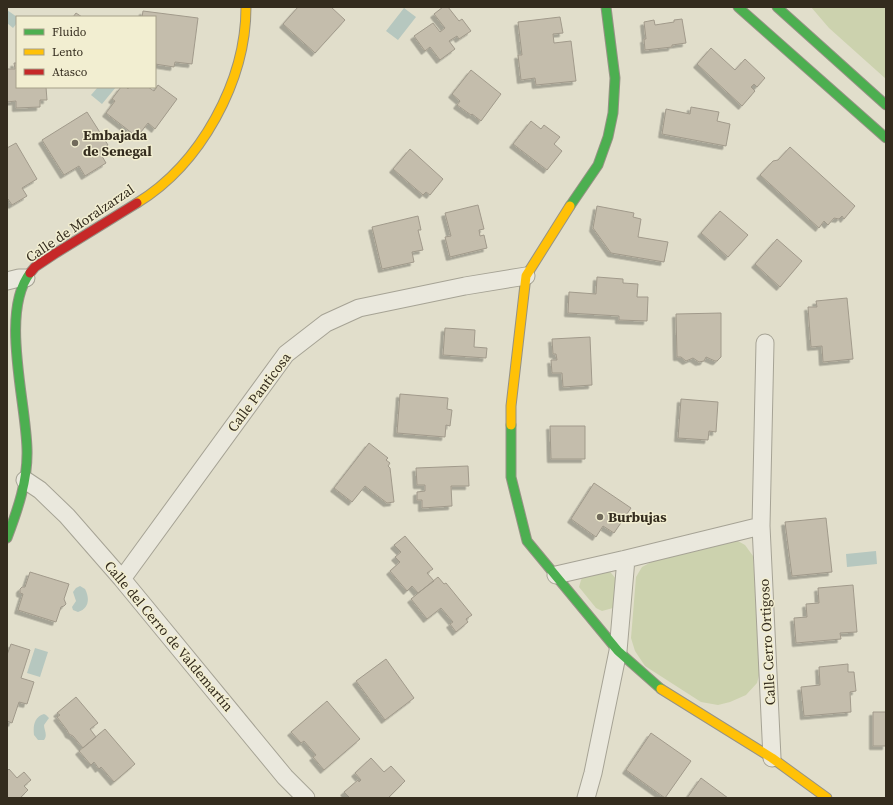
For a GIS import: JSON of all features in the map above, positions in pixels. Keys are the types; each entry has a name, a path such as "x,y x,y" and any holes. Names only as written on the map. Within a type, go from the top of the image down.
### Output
{"street":[{"name":"Calle de Moralzarzal","path":"7,538 18,508 25,480 26,449 11,312 26,278 35,267 158,188 179,168 200,143 216,120 228,95 238,66 245,36 246,7"},
{"path":"606,7 614,78 613,113 608,137 598,165 561,219 526,276 511,406 511,477 527,541 618,651 663,691 772,758 827,798"},
{"path":"738,7 886,138"},
{"path":"777,7 886,105"},
{"path":"785,7 805,32"},
{"name":"Calle Panticosa","path":"122,578 286,354 326,323 359,308 466,286 526,276"},
{"path":"7,281 26,278"},
{"name":"Calle Cerro Ortigoso","path":"765,343 761,526 772,758"},
{"name":"Calle del Cerro de Valdemartín","path":"25,480 40,490 67,516 122,578 285,777 306,798"},
{"path":"556,575 761,526"},
{"path":"586,798 593,773 618,651 626,559"}],"green space":[{"path":"811,7 886,7 886,79 829,28"},
{"path":"736,540 745,545 753,556 761,668 757,683 746,695 730,702 718,705 701,702 645,666 635,651 631,638 636,577 642,567 657,559"},
{"path":"607,568 616,579 617,602 613,608 602,611 596,608 579,587 584,575"}],"shaded area":[{"path":"404,8 416,17 398,40 386,31"},
{"path":"7,10 16,16 16,24 13,28 7,23"},
{"path":"97,88 115,88 102,104 91,95"},
{"path":"876,551 877,564 847,567 846,554"},
{"path":"80,586 85,589 88,596 88,603 82,611 78,612 73,610 72,607 76,601 73,592"},
{"path":"35,648 48,652 40,677 27,673"},
{"path":"44,714 49,718 44,725 46,736 44,740 38,740 34,735 34,725 38,717"}],"building":[{"path":"298,7 331,7 345,20 315,53 283,24"},
{"path":"443,7 448,7 459,21 462,19 471,31 459,39 457,36 449,41 455,49 440,60 430,47 425,51 414,36 433,23 440,32 445,28 434,14"},
{"path":"143,11 198,18 192,64 175,62 174,67 156,64 156,16 142,16"},
{"path":"76,13 80,16 74,16"},
{"path":"560,17 563,33 553,34 554,43 571,41 576,81 536,85 535,78 521,80 518,55 522,55 518,22"},
{"path":"682,19 686,43 672,45 672,47 645,50 644,39 646,39 644,22 654,20 655,25"},
{"path":"711,48 735,70 745,59 765,78 757,87 754,84 751,87 755,91 742,106 697,64"},
{"path":"14,63 16,63 16,88 46,88 47,100 40,100 40,107 16,108 16,101 7,102 7,69 15,69"},
{"path":"471,70 501,94 481,121 457,105 460,101 452,94"},
{"path":"158,85 177,99 155,129 148,123 137,137 106,113 115,101 112,99 120,88 150,88 154,91"},
{"path":"691,107 719,112 717,121 730,124 726,146 662,134 666,109 690,114"},
{"name":"Embajada de Senegal","path":"87,112 108,145 99,151 106,163 85,176 79,166 64,175 42,140"},
{"path":"531,121 541,129 544,125 560,137 554,144 562,151 547,170 513,144"},
{"path":"16,143 37,179 22,188 27,196 12,205 8,199 7,200 7,148"},
{"path":"790,147 855,206 844,219 842,216 839,219 834,218 828,225 824,221 819,228 760,175 773,161 778,160"},
{"path":"410,149 443,179 430,195 426,192 423,195 393,169"},
{"path":"478,205 484,229 479,230 480,236 484,235 487,248 450,257 445,237 451,236 445,213"},
{"path":"597,206 634,213 633,217 641,219 638,237 668,242 664,262 611,253 593,228"},
{"path":"720,211 748,235 728,257 701,233"},
{"path":"418,216 421,230 418,230 423,250 412,252 414,262 382,269 372,227"},
{"path":"777,239 802,261 780,287 755,264"},
{"path":"597,277 623,279 623,283 638,284 637,297 648,297 647,321 619,320 619,316 568,313 569,292 596,294"},
{"path":"847,298 853,359 823,362 822,346 811,347 808,307 817,307 816,301"},
{"path":"721,313 721,357 717,361 706,357 704,361 699,362 693,358 686,361 681,357 677,357 676,314"},
{"path":"445,328 475,330 474,347 487,348 486,358 443,355"},
{"path":"590,337 592,385 563,387 562,373 552,373 551,360 557,360 556,354 553,354 552,339"},
{"path":"400,394 448,398 447,409 452,410 450,426 446,425 445,437 397,433"},
{"path":"681,399 718,402 716,432 709,431 708,440 678,438"},
{"path":"550,426 585,426 585,459 551,459"},
{"path":"369,443 388,458 386,460 390,463 388,466 390,468 394,502 387,503 365,486 352,502 334,488"},
{"path":"468,466 469,486 451,486 452,506 422,508 422,500 417,500 417,492 425,491 425,485 417,485 416,468"},
{"path":"594,483 631,508 614,533 603,526 596,537 571,519"},
{"path":"826,518 832,572 792,576 785,522"},
{"path":"405,536 433,569 427,573 434,581 418,593 412,586 407,591 390,571 400,562 395,557 401,552 394,545"},
{"path":"30,572 69,584 64,599 66,604 61,607 56,622 18,610 23,594 20,593 20,589 25,587"},
{"path":"438,577 444,584 446,583 472,615 466,619 468,622 456,632 450,624 453,622 441,608 427,619 411,599"},
{"path":"853,585 857,632 840,633 841,639 796,643 794,618 807,617 806,604 819,603 818,588"},
{"path":"11,644 30,650 21,678 34,682 27,704 19,702 12,723 7,721 7,655"},
{"path":"386,659 414,698 385,720 356,681"},
{"path":"848,664 848,672 854,672 856,691 850,692 851,712 804,716 801,687 820,685 819,667"},
{"path":"76,697 98,723 90,729 96,737 83,748 73,736 69,734 57,717 60,715 57,713"},
{"path":"327,701 360,739 324,770 313,757 316,755 304,741 301,743 291,732"},
{"path":"873,712 886,712 886,746 873,746"},
{"path":"105,729 135,764 114,782 101,767 99,769 94,762 91,765 79,751"},
{"path":"651,733 691,761 665,798 626,770"},
{"path":"371,758 384,772 391,766 405,781 388,798 350,798 344,792 358,780 359,782 361,780 355,773"},
{"path":"9,769 17,778 24,772 31,780 24,786 28,790 20,798 7,798 7,771"},
{"path":"701,778 728,798 687,798"}],"traffic: fast":[{"path":"570,206 598,165 608,137 613,113 615,78 606,7"},
{"path":"738,7 886,138"},
{"path":"777,7 886,105"},
{"path":"7,538 22,494 27,461 26,429 17,358 16,333 17,310 21,290 30,273"},
{"path":"511,425 511,477 527,541 618,651 661,689"}],"traffic: slow":[{"path":"137,203 160,186 181,166 200,143 216,118 238,63 244,35 246,7"},
{"path":"511,425 511,406 526,276 570,206"},
{"path":"661,689 772,758 827,798"}],"traffic: jam":[{"path":"30,273 35,267 56,253 137,203"}],"place":[{"name":"Embajada de Senegal","path":"75,143"},
{"name":"Burbujas","path":"600,517"}]}
